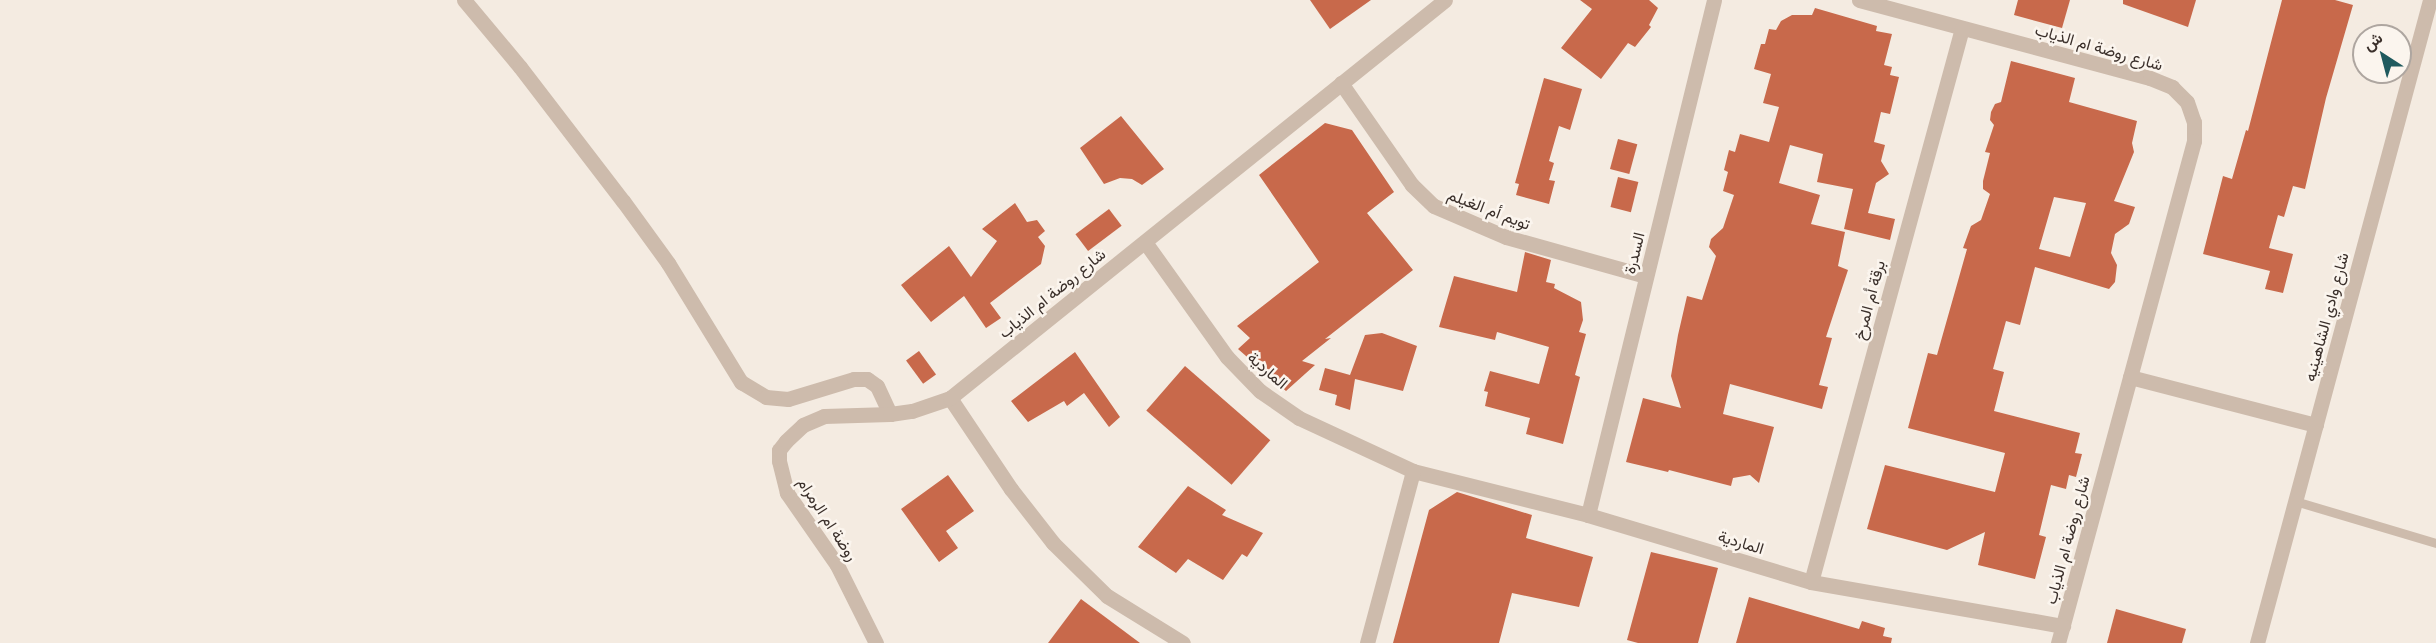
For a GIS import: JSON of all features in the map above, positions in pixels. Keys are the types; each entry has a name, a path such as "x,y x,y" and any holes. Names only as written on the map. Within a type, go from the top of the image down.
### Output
{"street":[{"path":"464,0 548,103 668,263 741,382 766,397 788,399 854,379 867,379 877,386 891,414"},
{"name":"شارع روضة ام الذياب","path":"950,398 1445,0"},
{"name":"السدرة","path":"1588,514 1714,0"},
{"name":"شارع روضة ام الذياب","path":"1859,0 2150,78 2172,87 2187,102 2194,122 2194,141 2058,643"},
{"name":"شارع وادي الشاهينيه","path":"2257,643 2430,0"},
{"name":"برقة أم المرخ","path":"1811,582 1962,28"},
{"name":"تويم أم الغيلم","path":"1341,83 1412,185 1434,206 1506,237 1646,276"},
{"name":"الماردية","path":"1145,242 1227,357 1260,392 1299,418 1413,471 1588,514 1811,582 2063,627"},
{"path":"2130,377 2316,425"},
{"path":"950,398 1011,489 1053,543 1107,596 1183,643"},
{"name":"روضة ام الرمرام","path":"876,643 837,565 787,493 780,471 779,450 794,432 813,419 835,414 891,414 912,411 950,398"},
{"path":"1367,643 1413,471"}],"lane":[{"path":"2295,501 2436,543"}],"building":[{"path":"1310,0 1371,0 1330,29"},
{"path":"1580,0 1649,0 1658,8 1649,25 1651,27 1635,47 1628,43 1601,79 1561,48 1592,9"},
{"path":"2018,0 2070,0 2062,28 2014,15"},
{"path":"2123,0 2196,0 2188,27 2123,4"},
{"path":"2282,0 2335,0 2353,5 2326,98 2305,189 2293,186 2284,217 2278,215 2269,248 2293,254 2283,293 2265,289 2270,271 2203,254 2223,176 2232,179 2246,130 2248,131"},
{"path":"1815,8 1877,26 1876,31 1892,34 1884,65 1892,67 1890,75 1899,77 1890,114 1881,112 1874,142 1885,145 1881,161 1889,174 1876,183 1868,213 1895,219 1890,240 1844,229 1853,189 1817,182 1823,154 1790,145 1779,183 1820,195 1811,224 1845,232 1838,266 1848,270 1826,337 1832,338 1819,385 1828,387 1822,409 1730,384 1723,414 1774,427 1759,483 1750,475 1733,478 1731,486 1626,462 1643,398 1681,408 1671,376 1678,335 1687,296 1702,300 1716,256 1709,247 1711,239 1723,228 1734,195 1723,191 1728,172 1724,170 1729,150 1735,152 1740,134 1769,142 1779,107 1763,103 1771,74 1754,69 1761,44 1765,44 1769,29 1776,30 1781,21 1792,15 1812,15"},
{"path":"2011,61 2075,78 2069,102 2137,121 2132,143 2134,152 2114,201 2135,207 2129,224 2115,234 2111,253 2117,265 2115,282 2109,289 2035,267 2020,325 2006,321 1993,369 2004,372 1994,411 2080,433 2075,453 2082,454 2076,477 2069,475 2066,489 2051,485 2039,535 2046,537 2035,579 1978,565 1985,532 1947,550 1867,529 1885,465 1995,492 2005,453 1908,428 1928,353 1937,355 1967,249 1963,248 1971,226 1981,220 1990,194 1983,189 1990,153 1985,152 1994,125 1990,120 1991,112 1995,104 2001,102","holes":["2054,197 2086,203 2070,257 2039,249"]},
{"path":"1544,78 1582,89 1570,130 1559,126 1549,161 1554,163 1549,180 1555,181 1549,204 1516,195 1519,184 1515,183"},
{"path":"1121,116 1164,169 1142,185 1132,179 1120,178 1104,184 1080,148"},
{"path":"1325,123 1352,130 1394,192 1367,213 1413,270 1325,339 1331,338 1302,361 1315,365 1286,391 1238,349 1250,338 1237,326 1319,262 1259,175"},
{"path":"1618,139 1637,144 1629,174 1610,169"},
{"path":"1618,177 1638,182 1631,212 1611,207"},
{"path":"1015,203 1027,222 1037,220 1045,231 1038,237 1045,246 1041,264 990,303 1001,318 986,328 964,296 931,322 901,285 949,246 971,277 997,241 982,229"},
{"path":"1109,209 1122,226 1088,251 1075,234"},
{"path":"1525,252 1551,260 1546,282 1555,284 1554,288 1581,302 1583,320 1579,332 1586,334 1575,375 1580,377 1563,444 1526,434 1530,418 1485,406 1488,392 1484,391 1490,371 1539,384 1549,347 1497,332 1495,340 1439,327 1454,276 1517,292"},
{"path":"1382,333 1417,346 1403,391 1355,379 1350,410 1335,405 1337,395 1319,390 1325,368 1350,375 1365,335"},
{"path":"919,351 936,374 923,384 906,360"},
{"path":"1075,352 1120,417 1109,427 1084,393 1067,406 1064,401 1028,422 1011,401"},
{"path":"1185,366 1270,440 1232,485 1146,411"},
{"path":"948,475 974,511 946,531 958,548 939,562 901,509"},
{"path":"1188,486 1226,510 1222,515 1263,533 1247,557 1242,554 1223,580 1188,559 1176,573 1138,547"},
{"path":"1457,492 1532,515 1526,538 1593,557 1579,607 1512,593 1499,643 1393,643 1429,510"},
{"path":"1651,552 1718,568 1698,643 1638,643 1627,640"},
{"path":"1749,597 1859,629 1862,621 1885,628 1883,636 1892,638 1891,643 1736,643"},
{"path":"1081,599 1140,643 1048,643"},
{"path":"2116,609 2186,629 2182,643 2107,643"}]}
